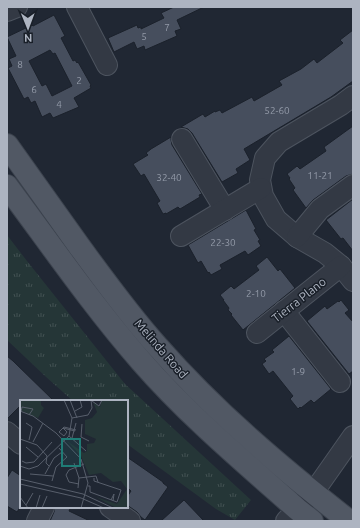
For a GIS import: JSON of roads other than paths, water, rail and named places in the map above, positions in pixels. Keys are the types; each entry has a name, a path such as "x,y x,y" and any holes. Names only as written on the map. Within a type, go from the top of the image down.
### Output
{"main road":[{"name":"Melinda Road","path":"7,145 111,289 156,345 198,392 245,436 349,521"},
{"name":"Melinda Road","path":"7,186 108,321 142,362 173,396 298,517"}],"street":[{"path":"7,10 17,7"},
{"path":"77,7 107,65"},
{"path":"348,272 325,253 297,237 276,219 263,196 260,180 265,158 279,142 341,105 353,96"},
{"path":"182,139 225,210"},
{"path":"297,237 320,209 353,185"},
{"path":"181,236 261,188"},
{"name":"Tierra Plano","path":"257,333 284,311 348,272"},
{"path":"284,311 340,382"},
{"path":"7,432 20,443"},
{"path":"298,517 353,436"},
{"path":"37,521 44,508"},
{"path":"111,508 130,521"}]}
